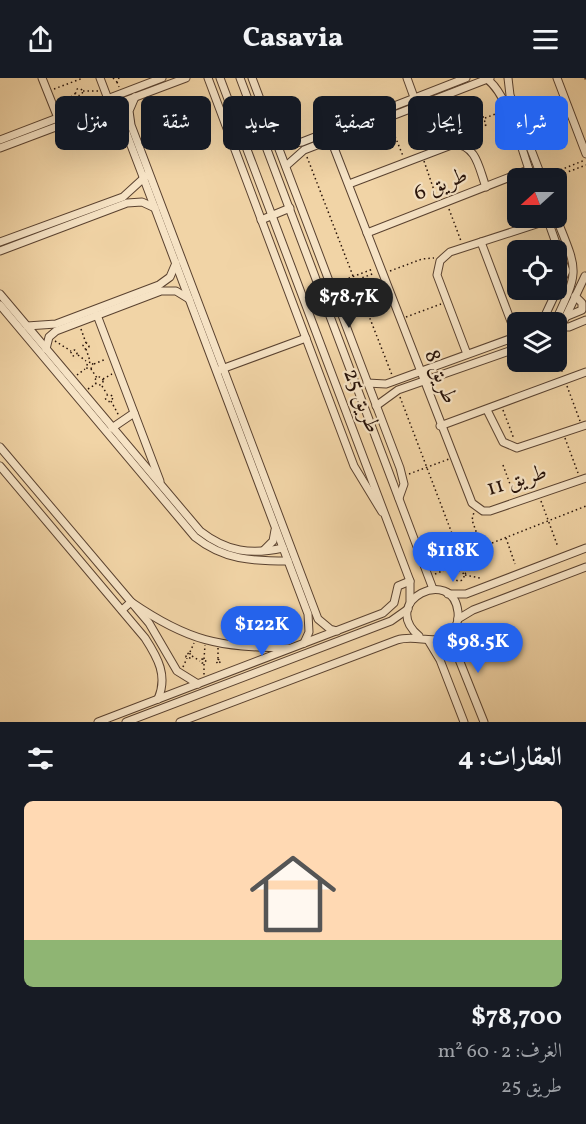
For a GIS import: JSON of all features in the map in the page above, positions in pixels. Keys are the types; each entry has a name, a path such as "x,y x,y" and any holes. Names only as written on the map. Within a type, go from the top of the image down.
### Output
{"street":[{"path":"42,78 55,110"},
{"path":"100,78 106,95 162,78"},
{"path":"129,99 186,78"},
{"path":"208,78 363,484 386,518"},
{"name":"طريق 25","path":"220,78 410,580 409,606"},
{"name":"طريق 25","path":"240,78 247,96"},
{"path":"252,78 259,96"},
{"path":"407,78 414,96"},
{"path":"427,96 466,78"},
{"path":"508,78 510,95 538,168"},
{"path":"557,78 586,154"},
{"path":"432,96 488,79 499,90 501,96"},
{"path":"135,97 129,118 155,208 162,218"},
{"path":"301,142 408,104"},
{"path":"0,148 55,116"},
{"path":"0,140 55,125"},
{"path":"129,138 146,176 278,524 318,619 330,629 337,631"},
{"path":"285,166 304,150 313,147"},
{"name":"طريق 25","path":"268,150 433,589"},
{"path":"279,150 403,476 399,498"},
{"name":"طريق 8","path":"336,150 453,458"},
{"path":"348,184 438,150"},
{"path":"468,150 475,156 486,187"},
{"path":"521,150 527,168"},
{"path":"0,250 123,196 135,188 146,176"},
{"name":"طريق 6","path":"367,233 507,178"},
{"path":"0,242 23,238 127,203 142,202 155,208"},
{"path":"261,220 290,208"},
{"path":"467,354 437,275 440,261 450,252 522,228"},
{"path":"547,312 566,271 554,228"},
{"path":"556,228 575,265 566,312"},
{"path":"481,242 507,312"},
{"path":"27,326 48,326 97,315 165,282 179,262"},
{"path":"564,312 584,278"},
{"path":"584,278 586,288"},
{"path":"46,349 49,337 56,331 128,300 168,290 193,303"},
{"path":"0,294 2,304 82,392 98,416 112,428 128,452"},
{"path":"567,316 582,310 582,303 575,296"},
{"path":"2,304 27,326 38,345 46,349 98,416 208,547 224,551 255,553 283,548"},
{"path":"97,315 134,412 158,488"},
{"path":"567,327 586,320"},
{"path":"220,370 306,338"},
{"path":"368,383 376,385 394,381 507,341"},
{"path":"376,406 398,390 422,380 507,352"},
{"path":"440,426 586,372"},
{"path":"328,397 339,393"},
{"path":"487,410 502,442 517,448 584,426"},
{"path":"112,428 123,423 134,412"},
{"path":"0,447 155,631 180,674 201,683"},
{"name":"طريق 11","path":"453,458 468,498 477,508 490,511 583,479"},
{"path":"0,466 145,638 161,668 163,684 158,699"},
{"path":"278,524 283,548 309,620 309,632 304,643"},
{"path":"255,553 270,545 278,524"},
{"path":"126,722 391,621 409,606 416,596 433,589 448,594 466,594 586,548"},
{"path":"224,551 239,560 288,561"},
{"path":"458,619 474,610 586,567"},
{"path":"98,722 383,613 394,603 398,586 410,580"},
{"path":"448,594 456,605 458,619 453,632 456,652 484,722"},
{"path":"122,610 131,602"},
{"path":"131,602 157,619 206,641 218,644 293,648"},
{"path":"409,606 409,625 419,636 428,640 446,637 453,632"},
{"path":"180,722 397,640 419,636"},
{"path":"428,640 440,660 464,722"}],"path":[{"path":"48,92 83,78"},
{"path":"113,78 115,82 119,78"},
{"path":"585,78 586,82"},
{"path":"78,80 82,91 106,95"},
{"path":"76,93 79,88"},
{"path":"68,96 76,93 80,95 82,91"},
{"path":"483,126 486,125 484,118 495,114"},
{"path":"396,138 405,162"},
{"path":"304,150 353,276"},
{"path":"422,156 463,248"},
{"path":"566,168 586,160"},
{"path":"567,172 586,165"},
{"path":"331,287 353,276 429,257 440,261"},
{"path":"331,287 381,270"},
{"path":"360,293 394,381"},
{"path":"399,319 447,301"},
{"path":"70,381 86,368 88,362 83,345 86,343 83,318"},
{"path":"49,337 71,351 75,350 77,355 93,365"},
{"path":"91,369 93,365 112,356"},
{"path":"86,368 91,369 97,378 96,384"},
{"path":"97,378 102,379 117,369"},
{"path":"562,372 584,426"},
{"path":"101,385 102,379"},
{"path":"82,392 96,384 101,385 108,395 112,396 111,401 123,423"},
{"path":"398,390 459,552 482,545"},
{"path":"108,395 106,399 111,401"},
{"path":"501,404 517,448"},
{"path":"563,433 583,479"},
{"path":"403,476 453,458"},
{"path":"502,465 517,502"},
{"path":"538,495 558,547"},
{"path":"492,543 586,506"},
{"path":"428,576 484,554 472,520 477,508"},
{"path":"506,538 516,564"},
{"path":"476,558 464,574 480,578"},
{"path":"180,674 196,638"},
{"path":"201,683 206,641"},
{"path":"218,644 218,659"},
{"path":"187,658 185,655 190,654"},
{"path":"190,654 203,663"}]}
